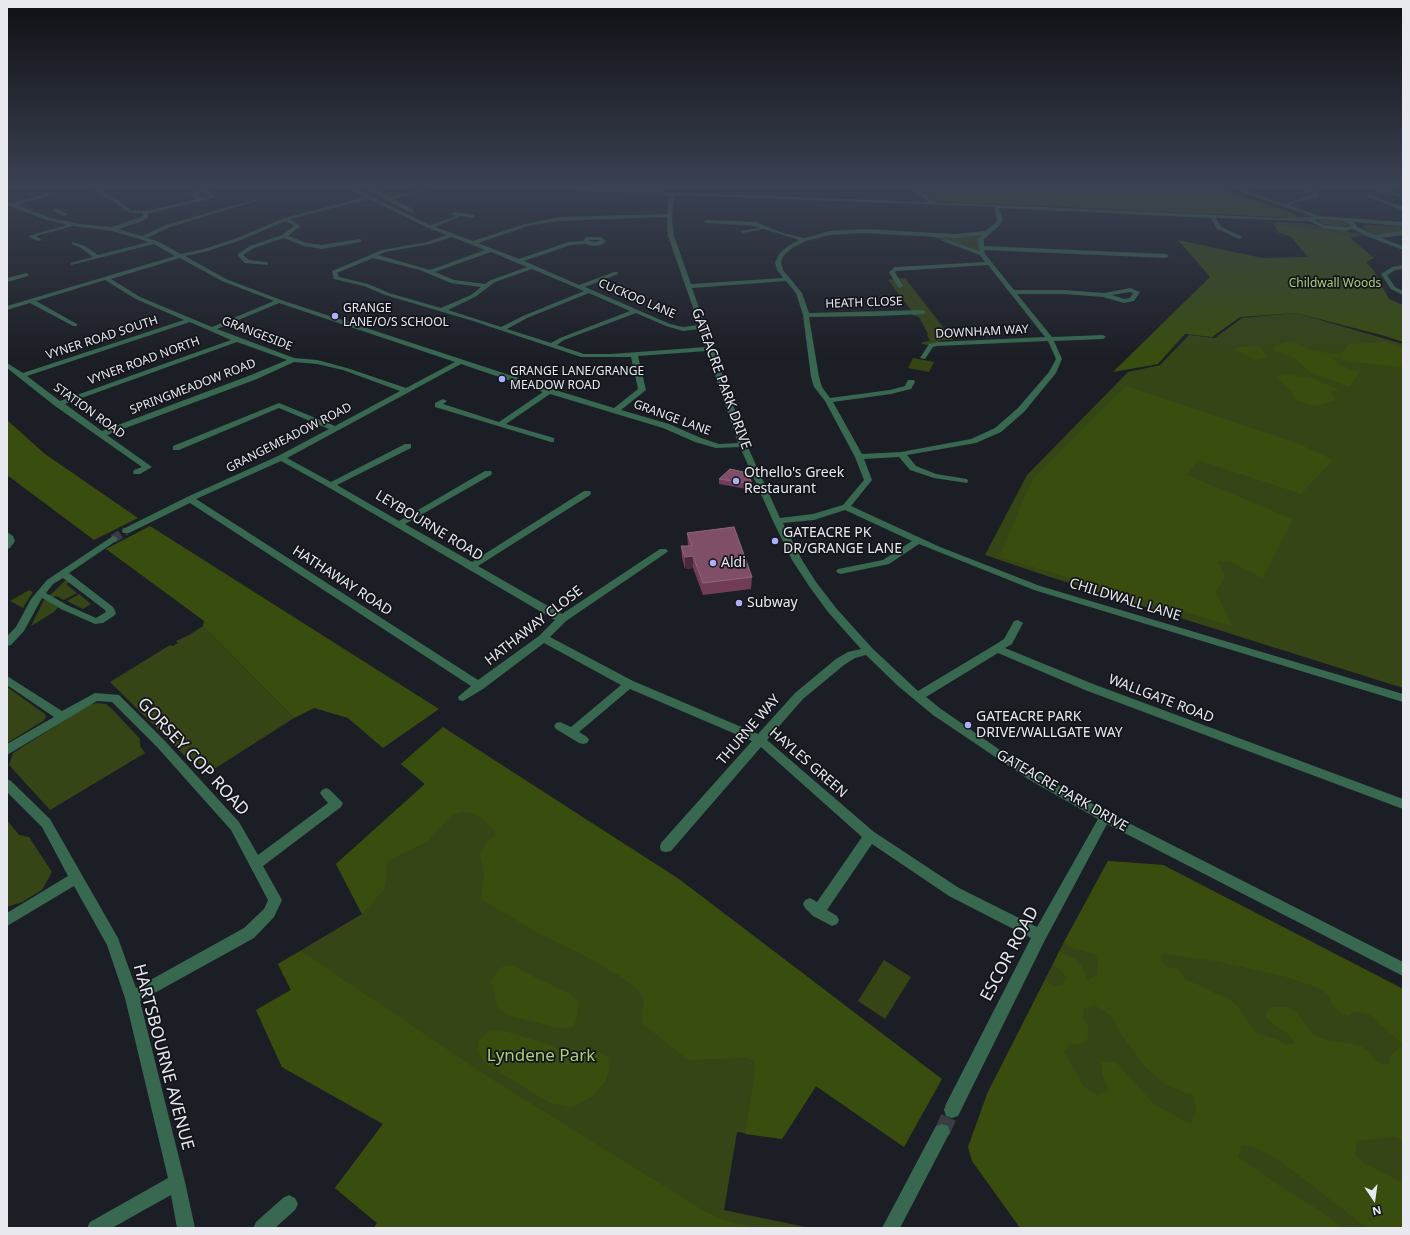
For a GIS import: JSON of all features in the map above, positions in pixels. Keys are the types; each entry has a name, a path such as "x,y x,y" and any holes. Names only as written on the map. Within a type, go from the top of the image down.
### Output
{"street":[{"path":"75,244 97,257"},
{"path":"73,264 149,244"},
{"name":"GRANGE LANE","path":"158,244 224,280 279,301 549,391 666,426 698,440 720,446 743,445"},
{"path":"7,308 224,244"},
{"path":"262,244 252,247 240,255 247,262 266,264"},
{"path":"303,244 322,247 343,244"},
{"path":"425,244 384,251 334,272 336,278 366,285 386,294 591,357 709,349"},
{"name":"CUCKOO LANE","path":"475,244 676,328 702,327"},
{"path":"519,261 568,244"},
{"name":"GATEACRE PARK DRIVE","path":"674,244 743,445 790,548 812,584 839,620 868,651 918,696 956,725 1038,780 1105,817 1403,969"},
{"path":"778,521 814,517 846,507 868,480 859,457 828,400 818,387 815,377 806,315 799,293 780,270 778,262 782,254 797,244"},
{"path":"957,244 982,251 1166,256"},
{"path":"859,457 901,454 973,441 998,430 1021,410 1052,373 1059,359 1050,339 990,263 982,251 981,244"},
{"path":"1391,244 1403,248"},
{"path":"430,272 491,250"},
{"path":"374,256 430,272 453,282 485,286"},
{"path":"900,286 892,272 895,269 990,263"},
{"path":"442,310 473,296 493,281 532,267"},
{"path":"1403,267 1394,268 1384,274 1392,288 1403,293"},
{"path":"579,287 616,273"},
{"path":"7,280 26,275"},
{"name":"GRANGESIDE","path":"107,279 138,298 237,340 293,360 317,362 344,369 407,391"},
{"path":"688,286 787,279"},
{"path":"501,330 525,317 590,291"},
{"path":"1012,292 1064,292 1104,295"},
{"path":"31,300 75,325"},
{"path":"212,329 279,301"},
{"path":"552,346 562,339 636,311"},
{"name":"HEATH CLOSE","path":"806,315 923,312"},
{"name":"VYNER ROAD SOUTH","path":"21,376 190,320"},
{"name":"DOWNHAM WAY","path":"923,358 931,345 937,344 1103,337"},
{"name":"VYNER ROAD NORTH","path":"58,404 237,340"},
{"path":"616,410 642,390 634,354"},
{"name":"SPRINGMEADOW ROAD","path":"101,434 254,377 293,360"},
{"name":"GRANGEMEADOW ROAD","path":"126,531 190,499 281,458 460,362"},
{"name":"STATION ROAD","path":"7,365 58,404 148,467 137,472"},
{"path":"828,400 891,392 908,387 911,382"},
{"path":"501,424 549,391"},
{"path":"443,400 438,405 551,440"},
{"path":"176,448 279,405 336,429"},
{"path":"331,485 408,446"},
{"path":"901,454 913,468 934,476 964,481"},
{"name":"LEYBOURNE ROAD","path":"281,458 331,485 562,619"},
{"path":"399,524 488,473"},
{"path":"471,567 587,493"},
{"name":"HATHAWAY ROAD","path":"190,499 479,686"},
{"name":"CHILDWALL LANE","path":"846,507 919,540 1037,588 1403,698"},
{"path":"7,535 10,538 7,546"},
{"path":"7,642 25,622 31,606 50,582 113,539"},
{"path":"841,571 886,562 919,540"},
{"name":"HATHAWAY CLOSE","path":"463,697 543,638 562,619 663,551"},
{"path":"40,593 64,607 95,621 99,621 111,613 110,609 71,579 62,574"},
{"path":"918,696 1008,641 1018,623"},
{"name":"HAYLES GREEN","path":"543,638 629,684 760,740 870,836 954,892 1040,935"},
{"name":"WALLGATE ROAD","path":"997,649 1089,687 1403,804"},
{"name":"THURNE WAY","path":"666,847 722,786 799,696 846,658 868,651"},
{"path":"7,680 61,716"},
{"path":"571,733 629,684"},
{"name":"GORSEY COP ROAD","path":"7,750 61,716 95,697 115,698 166,750 235,826 275,900 269,913 249,933 132,998"},
{"path":"560,726 583,740"},
{"name":"HARTSBOURNE AVENUE","path":"7,784 46,823 112,943 132,998 177,1182 186,1228"},
{"path":"256,864 337,803 326,792"},
{"name":"ESCOR ROAD","path":"952,1110 1040,935 1105,817"},
{"path":"832,920 814,908 870,836"},
{"path":"7,920 76,878"},
{"path":"891,1228 942,1132"},
{"path":"96,1228 177,1182"},
{"path":"262,1228 289,1204"}],"green space":[{"path":"957,244 981,244 980,253"},
{"name":"Childwall Woods","path":"1181,244 1195,244 1262,258 1308,257 1297,244 1357,244 1374,258 1366,262 1374,271 1389,299 1403,305 1403,342 1296,313 1240,317 1212,337 1185,334 1158,364 1113,372 1210,277"},
{"path":"905,278 953,340 942,340 929,345 921,344 923,342 930,341 927,335 928,334 919,317 912,315 911,310 888,280"},
{"name":"Childwall Woods","path":"1296,313 1403,344 1403,688 1047,576 985,555 1027,475 1128,372 1160,365 1189,335 1215,338 1242,318"},
{"path":"1291,341 1314,351 1340,354 1349,344 1385,342 1403,348 1403,367 1351,362 1340,358 1332,358 1339,365 1359,372 1350,387 1309,372 1295,358 1273,351 1275,345"},
{"path":"1259,346 1268,357 1255,360 1234,350 1238,347"},
{"path":"913,358 934,362 929,372 908,368"},
{"path":"1283,374 1311,378 1340,390 1331,392 1336,401 1314,406 1295,400 1292,392 1277,378"},
{"path":"1126,386 1302,445 1333,460 1301,494 1198,460 1187,475 1293,519 1263,578 1231,562 1218,561 1225,576 1216,592 1232,626 999,557 1032,480"},
{"path":"7,420 45,454 138,518 94,540 7,475"},
{"path":"150,526 439,709 383,748 348,718 314,708 294,718 203,626 204,621 106,549"},
{"path":"66,580 70,582 66,584 77,593 64,600 56,596 52,598 50,595"},
{"path":"29,590 33,592 23,608 10,601"},
{"path":"79,594 91,604 83,609 67,601"},
{"path":"44,600 58,607 54,612 31,626"},
{"path":"203,626 294,718 208,773 197,761 188,759 110,682 170,645 173,646 178,643 176,641"},
{"path":"7,687 45,714 46,717 43,721 7,743"},
{"path":"97,703 106,704 112,709 140,739 140,746 145,753 50,810 9,765 13,753 89,705"},
{"path":"443,727 679,879 942,1079 904,1147 816,1086 782,1139 745,1134 755,1072 754,1061 747,1058 688,1060 643,1024 641,1015 644,1003 640,991 621,977 585,956 536,932 481,899 484,873 480,855 486,842 495,836 495,831 483,819 470,813 463,812 452,815 427,842 389,860 386,868 387,875 384,890 362,914 336,864 425,784 401,764"},
{"name":"Lyndene Park","path":"416,751 904,1147 816,1086 782,1139 737,1132 724,1210 810,1228 374,1228 377,1223 335,1188 383,1124 282,1067 256,1010 291,990 278,964 362,914 336,864 425,784 401,764"},
{"path":"7,820 19,835 29,837 52,872 42,890 22,902 7,907"},
{"path":"1108,861 1163,865 1403,989 1403,1228 1186,1228 987,1094 1064,942"},
{"path":"1108,861 1163,865 1403,989 1403,1045 1403,1141 1394,1137 1357,1141 1355,1154 1364,1163 1403,1183 1403,1228 1367,1228 1279,1160 1256,1148 1242,1145 1238,1157 1283,1188 1321,1211 1343,1228 1020,1228 972,1161 968,1147 987,1094 1045,980 1054,986 1064,984 1067,978 1061,970 1053,965 1059,951 1074,958 1082,966 1088,981 1097,975 1098,962 1096,955 1071,948 1064,942","holes":["1163,954 1215,961 1286,977 1319,988 1328,995 1332,1004 1340,1013 1349,1016 1354,1011 1370,1015 1403,1045 1390,1056 1389,1064 1384,1065 1375,1060 1370,1053 1361,1046 1331,1041 1315,1036 1296,1012 1286,1007 1270,1007 1265,1015 1274,1026 1289,1034 1295,1043 1287,1045 1279,1040 1256,1033 1238,1007 1229,998 1186,980 1178,969 1167,967 1159,958","1094,1005 1112,1016 1118,1030 1145,1067 1165,1084 1185,1093 1193,1094 1196,1110 1191,1124 1155,1105 1115,1061 1102,1062 1102,1075 1109,1090 1097,1095 1084,1087 1064,1051 1070,1044 1079,1045 1087,1041 1089,1029 1083,1017 1084,1009"]},
{"path":"301,951 303,955 305,954 490,1078 706,1212 725,1220 755,1228 374,1228 377,1223 335,1188 383,1124 282,1067 256,1010 291,990 278,964"},
{"path":"884,960 911,977 885,1019 858,1001"},
{"path":"513,965 540,980 571,994 579,1003 578,1014 574,1026 570,1028 557,1028 507,1015 497,1007 491,980 501,967"},
{"path":"502,1030 553,1046 561,1051 581,1049 594,1050 608,1057 610,1068 605,1082 592,1097 571,1108 548,1102 486,1064 477,1052 479,1040 491,1031"}],"building":[{"path":"730,469 748,473 752,484 719,479"},
{"name":"Aldi","path":"734,527 752,577 703,583 693,556 685,557 681,546 692,546 687,533"}],"tunnel":[{"path":"113,539 126,531"},
{"path":"942,1132 952,1110"}],"place":[{"name":"GRANGE LANE/O/S SCHOOL","path":"335,316"},
{"name":"GRANGE LANE/GRANGE MEADOW ROAD","path":"502,379"},
{"name":"Othello's Greek Restaurant","path":"736,481"},
{"name":"GATEACRE PK DR/GRANGE LANE","path":"775,541"},
{"name":"Aldi","path":"713,563"},
{"name":"Subway","path":"739,603"},
{"name":"GATEACRE PARK DRIVE/WALLGATE WAY","path":"968,725"}]}
